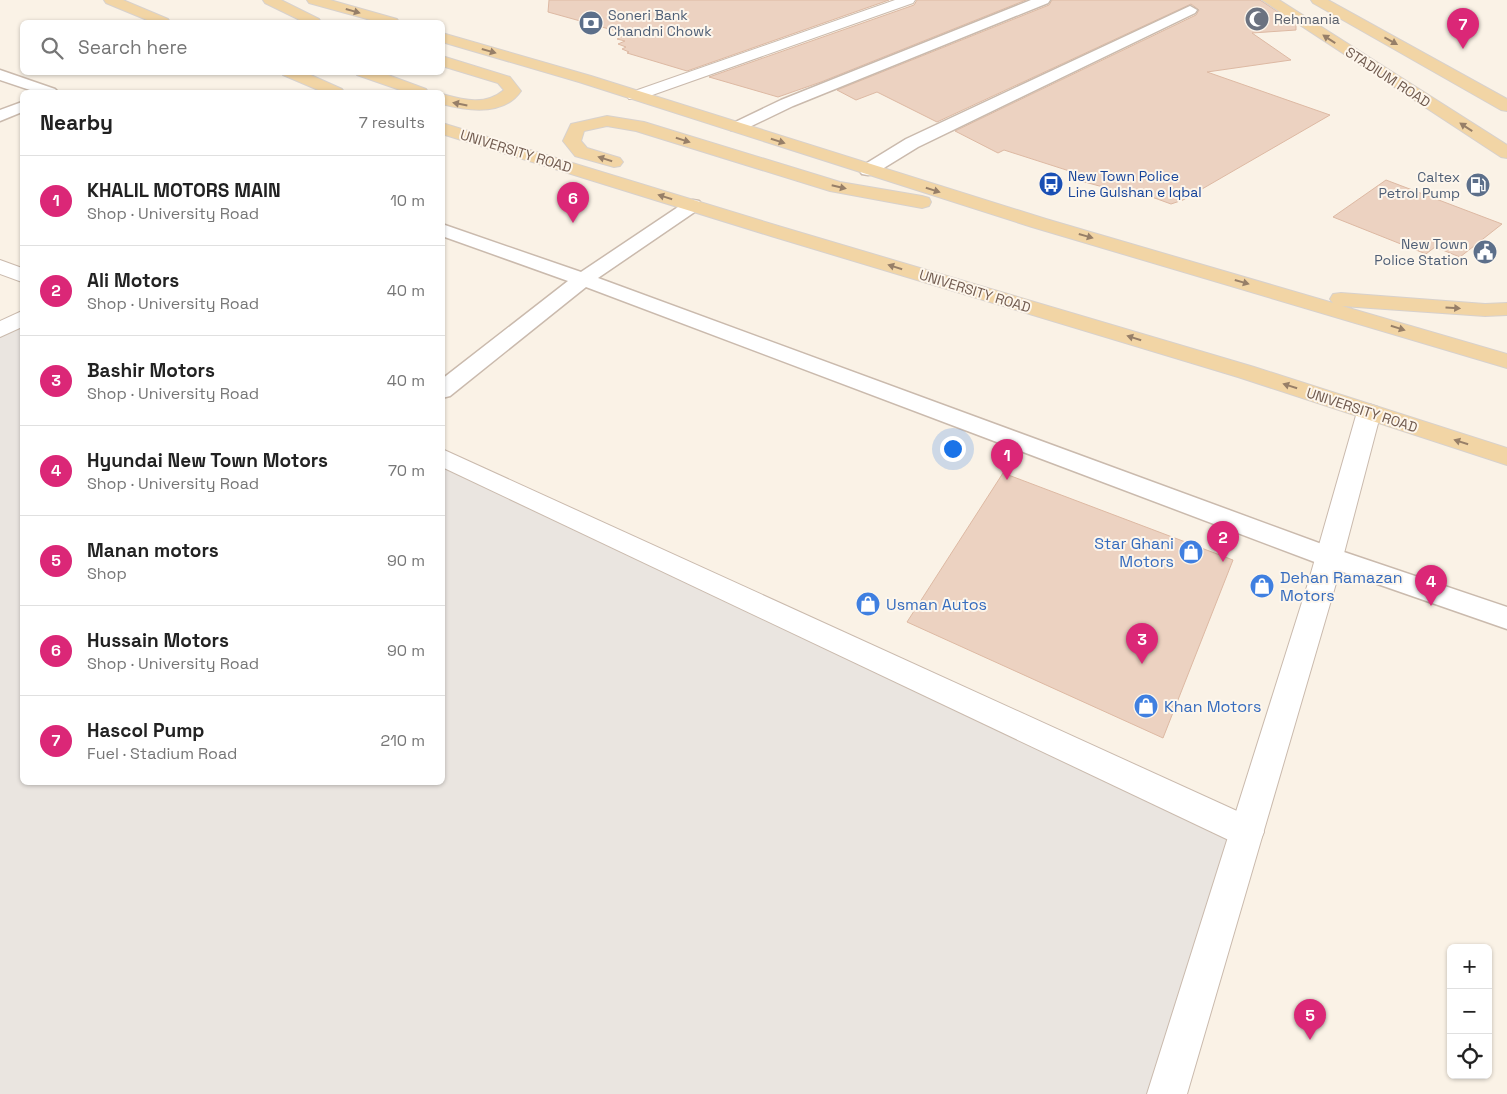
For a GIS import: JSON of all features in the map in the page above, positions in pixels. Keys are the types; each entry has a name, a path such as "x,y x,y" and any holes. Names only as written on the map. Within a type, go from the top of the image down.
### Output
{"main road":[{"path":"111,0 158,20"},
{"path":"270,0 306,20"},
{"path":"314,0 385,20"},
{"name":"STADIUM ROAD","path":"1269,0 1507,153"},
{"name":"STADIUM ROAD","path":"1318,0 1507,106"},
{"path":"445,38 737,127 868,170 1507,361"},
{"path":"445,63 504,80 513,91 503,101 480,106 462,105 445,100"},
{"path":"296,75 331,90"},
{"path":"372,75 414,90"},
{"path":"627,166 581,152 572,141 577,128 607,121 638,126 837,187 1039,222"},
{"name":"UNIVERSITY ROAD","path":"445,129 692,196 778,232 1246,372 1507,457"},
{"path":"1282,293 1419,306 1485,310 1507,309"}],"street":[{"path":"635,96 908,0"},
{"path":"0,266 20,275"},
{"path":"0,330 20,319"},
{"path":"1167,1094 1329,557 1369,412"},
{"path":"445,458 1246,832"}],"lane":[{"path":"737,127 787,103 1043,0"},
{"path":"868,170 912,143 1190,10"},
{"path":"0,75 44,90"},
{"path":"0,116 20,108"},
{"path":"445,389 583,279 692,196"},
{"path":"445,231 583,279 1329,557 1507,618"}],"shaded area":[{"path":"20,317 20,785 445,785 445,458 1247,832 1167,1094 0,1094 0,329"}],"building":[{"path":"549,0 889,0 687,71 627,53 629,52 622,49 626,47 618,44 625,41 617,39 627,34 548,12"},
{"path":"917,0 1026,0 821,82 778,97 709,77 914,5"},
{"path":"1052,0 1260,0 1296,24 1296,30 1252,33 1291,60 1207,72 1330,115 1183,200 1171,204 1130,189 1125,193 1081,181 1085,176 1004,150 998,153 955,131 1196,15 1199,10 1191,4 937,122 877,92 856,100 837,90 1049,5"},
{"path":"1386,180 1502,224 1460,257 1435,247 1426,254 1333,217"},
{"path":"1003,473 1233,560 1163,738 907,622"}],"place":[{"name":"Rehmania","path":"1257,19"},
{"name":"Soneri Bank Chandni Chowk","path":"591,23"},
{"name":"Hascol Pump","path":"1463,49"},
{"name":"New Town Police Line Gulshan e Iqbal","path":"1051,184"},
{"name":"Caltex Petrol Pump","path":"1478,185"},
{"name":"Hussain Motors","path":"573,223"},
{"name":"New Town Police Station","path":"1485,252"},
{"name":"KHALIL MOTORS MAIN","path":"1007,480"},
{"name":"Star Ghani Motors","path":"1191,552"},
{"name":"Ali Motors","path":"1223,562"},
{"name":"Dehan Ramazan Motors","path":"1262,586"},
{"name":"Usman Autos","path":"868,604"},
{"name":"Hyundai New Town Motors","path":"1431,606"},
{"name":"Bashir Motors","path":"1142,664"},
{"name":"Khan Motors","path":"1146,706"},
{"name":"Manan motors","path":"1310,1040"}]}
